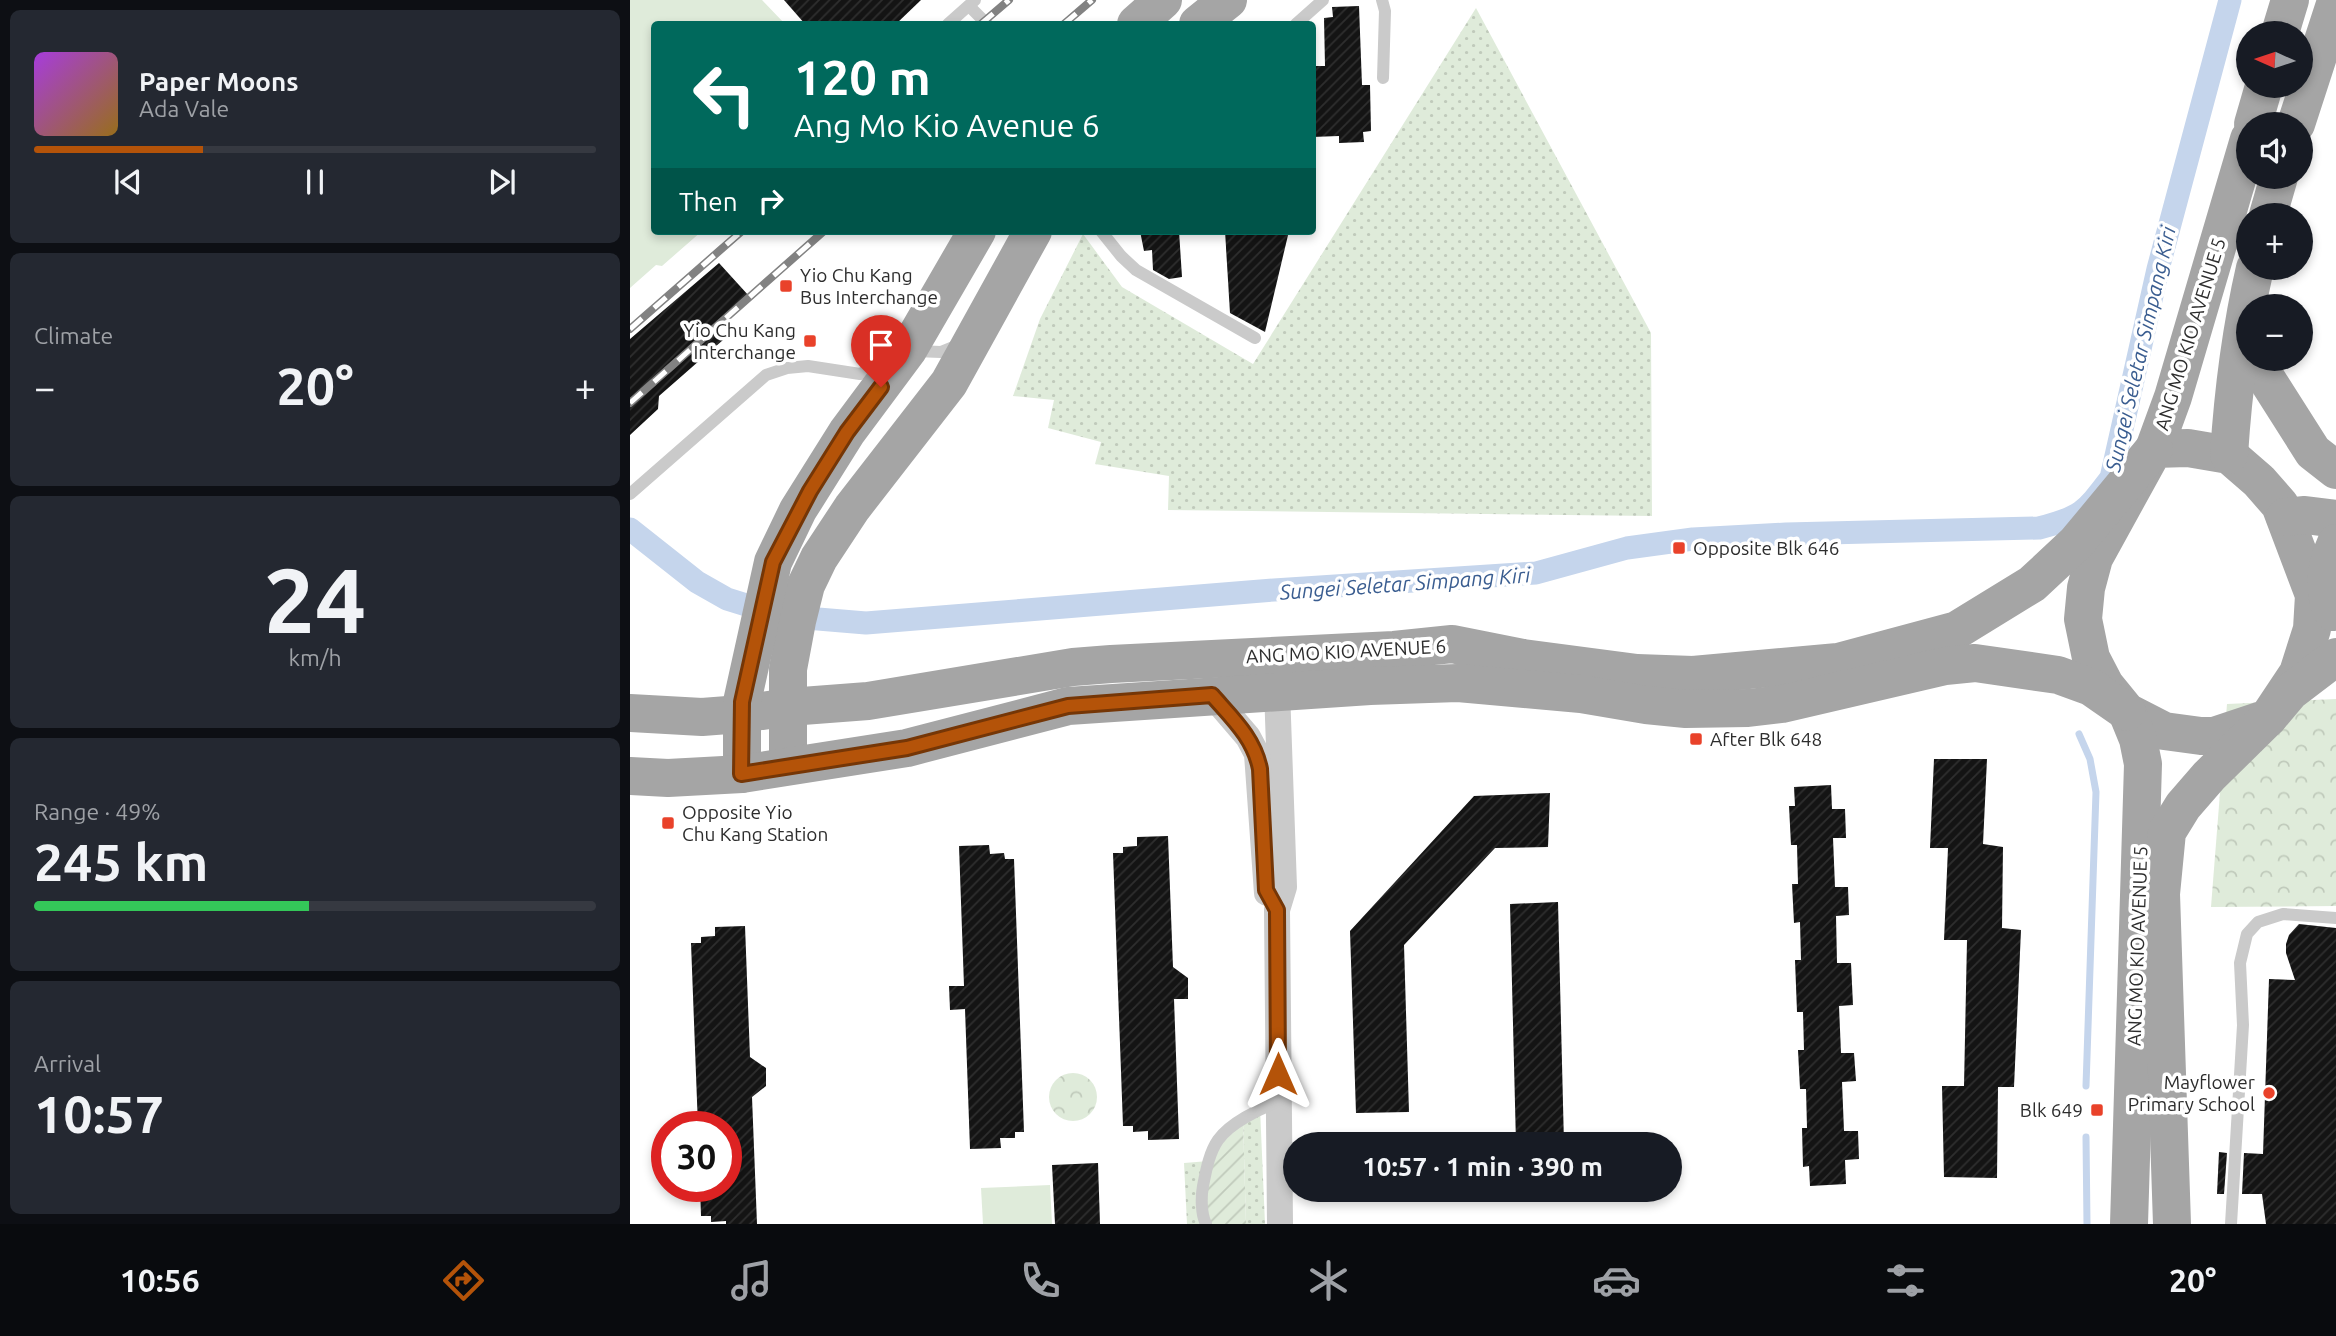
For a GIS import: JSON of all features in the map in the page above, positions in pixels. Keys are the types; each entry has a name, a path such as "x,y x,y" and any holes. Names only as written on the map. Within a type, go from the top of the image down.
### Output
{"main road":[{"path":"1139,21 1163,0"},
{"path":"1202,21 1228,0"},
{"path":"2284,21 2290,0"},
{"path":"2300,112 2336,1"},
{"name":"ANG MO KIO AVENUE 5","path":"2154,449 2173,397 2236,183"},
{"path":"741,774 741,715 773,562 798,510 847,432 908,350 975,235"},
{"path":"788,766 788,669 806,585 819,558 852,508 949,383 1031,235"},
{"path":"2229,455 2239,371"},
{"path":"2262,371 2314,452 2336,470"},
{"path":"2127,712 2105,685 2091,658 2083,619 2086,588 2094,558 2154,449 2188,448 2229,455 2259,481 2280,505 2314,596 2312,629 2298,673 2268,718"},
{"name":"ANG MO KIO AVENUE 6","path":"630,713 702,717 741,715 789,707 868,701 1111,663 1394,650 1452,644 1522,658 1665,674 1693,675 1838,662 1957,630 2032,584 2076,543 2154,449"},
{"path":"2285,517 2305,515 2336,519"},
{"path":"2336,543 2326,577 2327,601 2336,617"},
{"path":"2029,672 2053,663 2065,653 2074,615 2068,600 2060,591 2032,584"},
{"path":"2268,718 2290,692 2336,657"},
{"name":"ANG MO KIO AVENUE 6","path":"630,776 668,778 741,774 907,748 1068,706 1277,690 1458,683 1580,694 1686,709 1748,708 1782,704 1945,666 1975,663 2058,675 2091,687 2127,712 2164,731 2202,736 2222,734 2268,718"},
{"path":"2029,672 2090,705 2113,728 2143,793"},
{"name":"ANG MO KIO AVENUE 5","path":"2127,712 2138,739 2143,764 2150,1014 2172,1224"},
{"name":"ANG MO KIO AVENUE 5","path":"2129,1224 2167,832 2183,806 2209,776 2268,718"}],"street":[{"path":"1277,690 1284,887 1277,910 1280,1224"},
{"path":"1212,695 1248,737 1257,754 1266,890 1277,910"}],"lane":[{"path":"1299,21 1323,0"},
{"path":"1382,0 1385,11 1383,78"},
{"path":"951,21 972,3 985,21"},
{"path":"1104,235 1136,270 1255,338"},
{"path":"630,494 766,375 787,368 808,366 860,374 908,350 942,352 956,346 983,325"},
{"path":"2231,1224 2243,1025 2240,963 2247,934 2258,922 2283,914 2336,918"},
{"path":"1206,1224 1203,1219 1202,1192 1206,1165 1218,1139 1243,1119 1278,1102"}],"green space":[{"path":"630,0 762,0 782,21 651,21 651,235 697,235 662,266 656,265 630,288"},
{"path":"1476,8 1651,333 1652,516 1168,510 1169,476 1095,464 1101,442 1048,428 1054,400 1013,396 1040,319 1082,235 1122,287 1253,364"},
{"path":"2336,699 2336,906 2211,907 2227,704"},
{"path":"1073,1073 1090,1080 1097,1097 1090,1114 1073,1121 1056,1114 1049,1097 1056,1080"},
{"path":"1260,1108 1265,1224 1246,1224 1243,1119"},
{"path":"1243,1119 1246,1224 1206,1224 1202,1192 1218,1139"},
{"path":"1209,1161 1206,1224 1187,1224 1184,1163"},
{"path":"1050,1185 1052,1224 983,1224 981,1188"}],"building":[{"path":"784,0 921,0 899,21 802,21"},
{"path":"1359,6 1362,85 1370,85 1371,131 1363,132 1364,142 1339,143 1339,136 1316,137 1316,66 1325,66 1324,18 1333,17 1332,7"},
{"path":"1141,235 1179,235 1182,277 1169,279 1153,270 1152,250 1144,251"},
{"path":"1225,235 1288,235 1265,332 1230,313"},
{"path":"719,263 749,296 713,328 723,340 659,396 658,409 630,435 630,339"},
{"path":"1934,759 1987,759 1983,844 2003,847 2002,928 2021,930 2014,1087 1998,1087 1997,1178 1944,1177 1942,1086 1964,1086 1967,940 1944,940 1948,848 1930,848"},
{"path":"1831,785 1832,809 1845,809 1846,838 1833,838 1835,887 1848,887 1849,915 1836,916 1837,963 1851,963 1853,1005 1839,1006 1841,1053 1854,1053 1856,1081 1842,1082 1844,1131 1858,1131 1859,1159 1845,1160 1846,1184 1810,1186 1809,1166 1803,1167 1802,1128 1807,1128 1806,1089 1800,1089 1798,1050 1804,1050 1803,1012 1797,1012 1795,960 1801,960 1800,922 1794,923 1792,884 1798,884 1797,845 1791,845 1789,806 1795,806 1794,787"},
{"path":"1550,793 1548,847 1495,848 1404,945 1409,1112 1356,1113 1350,931 1474,796"},
{"path":"1168,836 1173,967 1188,978 1188,999 1174,999 1179,1139 1148,1140 1148,1131 1133,1132 1133,1126 1123,1126 1113,853 1123,853 1123,847 1137,846 1137,837"},
{"path":"989,845 990,854 1004,853 1005,859 1014,859 1024,1132 1015,1132 1015,1138 1000,1138 1001,1148 970,1149 965,1009 950,1010 949,986 964,986 959,846"},
{"path":"1558,902 1564,1132 1516,1132 1510,904"},
{"path":"2299,924 2336,928 2336,1224 2266,1224 2262,1194 2242,1194 2244,1153 2263,1154 2269,979 2295,980 2286,953 2286,944 2289,935"},
{"path":"745,926 750,1057 766,1068 766,1086 752,1097 757,1224 711,1222 711,1216 701,1216 701,1202 742,1202 742,1111 697,1111 691,943 701,943 701,937 715,936 715,927"},
{"path":"2219,1152 2227,1153 2224,1194 2217,1194"},
{"path":"1098,1163 1100,1224 1055,1224 1052,1165"}],"waterway":[{"name":"Sungei Seletar Simpang Kiri","path":"630,529 697,582 727,599 782,616 866,623 1274,590 1536,573 1627,548 1693,539 2039,528 2053,524 2081,512 2111,478 2158,269 2230,0"},
{"name":"Sungei Seletar Simpang Kiri","path":"1945,529 1958,536"},
{"path":"2079,734 2090,759 2096,792 2086,1086"},
{"path":"2086,1137 2087,1224"}],"railway":[{"path":"984,21 1009,0"},
{"path":"1068,21 1092,0"},
{"path":"630,329 737,235"},
{"path":"630,403 819,235"}],"place":[{"name":"Yio Chu Kang Bus Interchange","path":"786,286"},
{"name":"Yio Chu Kang Interchange","path":"810,341"},
{"name":"Opposite Blk 646","path":"1679,548"},
{"name":"After Blk 648","path":"1696,739"},
{"name":"Opposite Yio Chu Kang Station","path":"668,823"},
{"name":"Mayflower Primary School","path":"2269,1093"},
{"name":"Blk 649","path":"2097,1110"}],"route":[{"path":"881,387 847,432 798,510 773,562 742,702 741,774 907,748 1068,706 1212,695 1248,737 1257,754 1260,769 1266,890 1277,910 1278,1074"}]}
